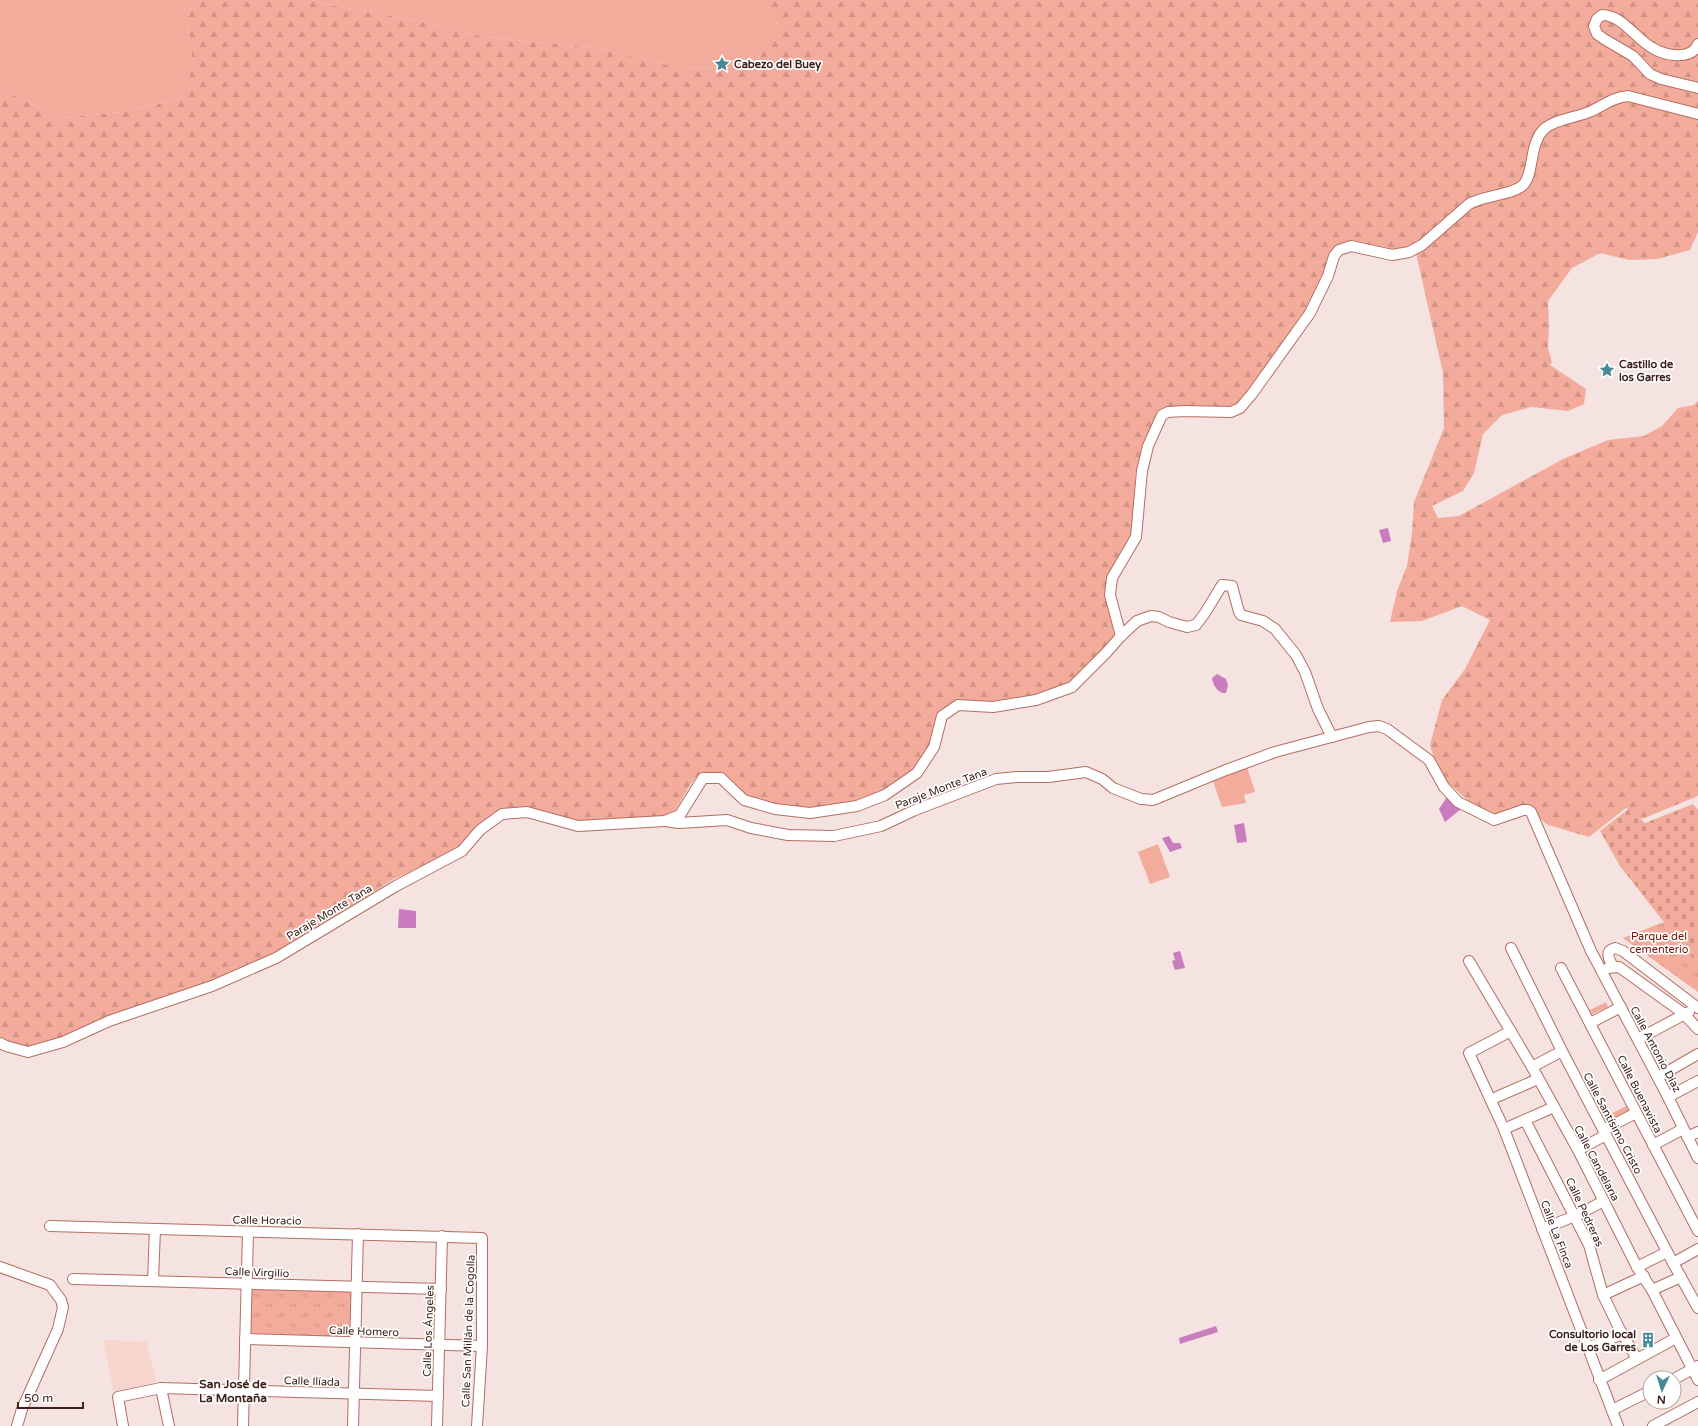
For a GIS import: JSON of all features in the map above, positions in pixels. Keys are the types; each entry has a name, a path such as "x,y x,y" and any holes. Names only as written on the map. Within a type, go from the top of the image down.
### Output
{"street":[{"path":"1698,44 1696,49 1689,54 1667,54 1651,48 1620,21 1609,15 1602,14 1597,19 1594,26 1600,37 1633,56 1650,74 1661,79 1698,88"},
{"path":"1121,636 1110,595 1112,578 1136,537 1142,471 1148,446 1159,420 1162,415 1168,412 1231,412 1240,408 1252,394 1310,314 1328,276 1334,256 1339,250 1351,246 1392,255 1409,252 1422,245 1478,198 1513,191 1524,184 1529,172 1536,141 1542,130 1551,125 1589,112 1620,96 1635,98 1698,114"},
{"name":"Paraje Monte Tana","path":"665,821 680,815 703,778 721,778 744,800 775,809 810,813 857,806 885,795 917,773 934,746 942,716 958,705 993,707 1036,700 1072,687 1137,621 1151,616 1159,617 1187,627 1196,625 1205,614 1222,585 1232,586 1238,612 1241,616 1263,621 1275,629 1296,655 1305,672 1318,709 1332,737"},
{"name":"Paraje Monte Tana","path":"0,1043 28,1052 63,1042 109,1021 212,986 276,958 396,886 462,851 480,830 502,814 527,812 578,826 665,821 679,823 727,820 751,828 788,835 834,836 880,826 915,810 996,780 1017,777 1048,777 1086,772 1102,779 1113,788 1141,799 1153,800 1275,752 1369,727 1379,726 1390,732 1429,760 1444,787 1458,802 1494,820 1523,810 1528,810 1531,812"},
{"name":"Calle Antonio Díaz","path":"1531,812 1593,954 1668,1097 1698,1158"},
{"name":"Calle Santísimo Cristo","path":"1511,948 1562,1051 1667,1252 1698,1308"},
{"path":"1593,954 1608,952 1615,948 1623,951 1698,1008"},
{"path":"1608,952 1607,956 1613,967"},
{"name":"Calle Candelaria","path":"1469,961 1532,1067 1578,1150 1637,1267 1644,1276 1676,1338 1695,1368 1698,1380"},
{"path":"1604,976 1608,968 1619,967 1683,1013 1698,1029"},
{"name":"Calle Buenavista","path":"1561,968 1698,1231"},
{"path":"1590,1023 1621,1007"},
{"path":"1638,1039 1683,1013 1698,1008"},
{"name":"Calle La Finca","path":"1511,1031 1469,1053 1492,1099 1504,1129 1599,1380 1618,1426"},
{"path":"1532,1067 1562,1051"},
{"path":"1658,1078 1698,1054"},
{"path":"1492,1099 1538,1079"},
{"path":"1668,1097 1698,1081"},
{"path":"1504,1129 1554,1107"},
{"path":"1578,1150 1636,1113"},
{"name":"Calle Pedreras","path":"1525,1120 1589,1245 1603,1295 1622,1334 1637,1359"},
{"path":"1653,1145 1685,1133 1698,1132"},
{"path":"1542,1229 1575,1216 1604,1201"},
{"name":"Calle Horacio","path":"50,1226 482,1238"},
{"path":"153,1281 155,1229"},
{"path":"243,1426 248,1232"},
{"path":"353,1426 358,1234"},
{"name":"Calle Los Ángeles","path":"437,1426 442,1236"},
{"name":"Calle San Millán de la Cogolla","path":"477,1426 482,1346 482,1238"},
{"path":"1673,1263 1698,1250"},
{"path":"1637,1267 1667,1252"},
{"path":"0,1267 50,1285 61,1300 63,1307 58,1330 22,1409 17,1426"},
{"path":"1603,1295 1644,1276"},
{"path":"1652,1290 1681,1277"},
{"name":"Calle Virgilio","path":"73,1279 441,1289"},
{"path":"1587,1348 1622,1334"},
{"path":"1599,1380 1676,1338"},
{"name":"Calle Homero","path":"245,1339 482,1346"},
{"path":"1682,1375 1695,1368"},
{"path":"161,1388 169,1426"},
{"name":"Calle Ilíada","path":"123,1426 118,1397 161,1388 438,1396"},
{"path":"1612,1410 1642,1395"},
{"path":"1653,1426 1698,1402"}],"shaded area":[{"path":"1388,528 1391,541 1383,543 1379,530"},
{"path":"1217,674 1226,679 1228,685 1226,693 1218,691 1213,683 1212,678"},
{"path":"1447,797 1461,809 1445,822 1439,809"},
{"path":"1244,823 1247,842 1237,843 1234,825"},
{"path":"1169,836 1173,843 1180,843 1182,848 1170,852 1162,838"},
{"path":"399,909 416,911 416,928 398,928"},
{"path":"1180,951 1185,968 1175,970 1172,961 1175,960 1173,953"},
{"path":"1216,1326 1218,1332 1180,1344 1179,1338"},
{"path":"103,1340 147,1342 156,1382 114,1392"}],"green space":[{"path":"0,0 197,0 185,19 194,66 177,100 121,112 61,118 3,90 0,100"},
{"path":"197,0 312,0 324,4 430,23 485,37 596,48 676,67 752,68 778,26 765,0 1698,0 1698,232 1690,250 1657,259 1629,260 1600,253 1572,268 1548,301 1548,348 1552,362 1550,365 1586,389 1584,404 1568,411 1531,407 1502,415 1483,434 1474,473 1463,491 1432,506 1438,518 1459,516 1563,459 1608,440 1644,436 1662,426 1678,408 1694,405 1698,401 1698,796 1642,819 1626,808 1589,837 1548,825 1525,807 1496,814 1472,804 1439,775 1430,745 1442,700 1465,669 1490,620 1462,606 1422,621 1390,622 1397,591 1407,566 1412,533 1414,502 1444,428 1443,373 1414,244 1401,250 1378,250 1343,245 1310,304 1243,399 1230,407 1166,407 1156,414 1135,476 1136,500 1131,535 1121,557 1108,575 1105,590 1111,613 1114,635 1103,650 1082,672 1065,685 1031,697 995,702 964,702 941,709 935,724 928,752 913,771 882,792 857,802 825,810 764,804 744,794 716,775 697,776 674,813 657,818 585,824 513,810 454,852 392,880 276,955 227,977 39,1047 24,1048 0,1037 0,100 3,90 61,118 121,112 177,100 194,66 185,19"},
{"path":"312,0 765,0 778,26 752,68 676,67 596,48 485,37 430,23 324,4"},
{"path":"1247,767 1255,792 1244,795 1246,803 1222,807 1213,781"},
{"path":"1693,804 1698,810 1698,960 1692,958 1620,866 1600,831 1630,808 1645,823"},
{"path":"1158,844 1170,877 1150,884 1138,852"},
{"name":"Parque del cementerio","path":"1664,922 1692,958 1698,960 1698,992 1623,938"},
{"path":"1606,1002 1608,1007 1592,1014 1590,1010"},
{"path":"1626,1106 1629,1111 1606,1123 1603,1118"},
{"path":"246,1284 357,1287 355,1343 245,1339"}],"place":[{"name":"Cabezo del Buey","path":"722,64"},
{"name":"Castillo de los Garres","path":"1607,370"},
{"name":"Consultorio local de Los Garres","path":"1648,1340"}],"district":[{"name":"San José de La Montaña","path":"233,1391"}]}
